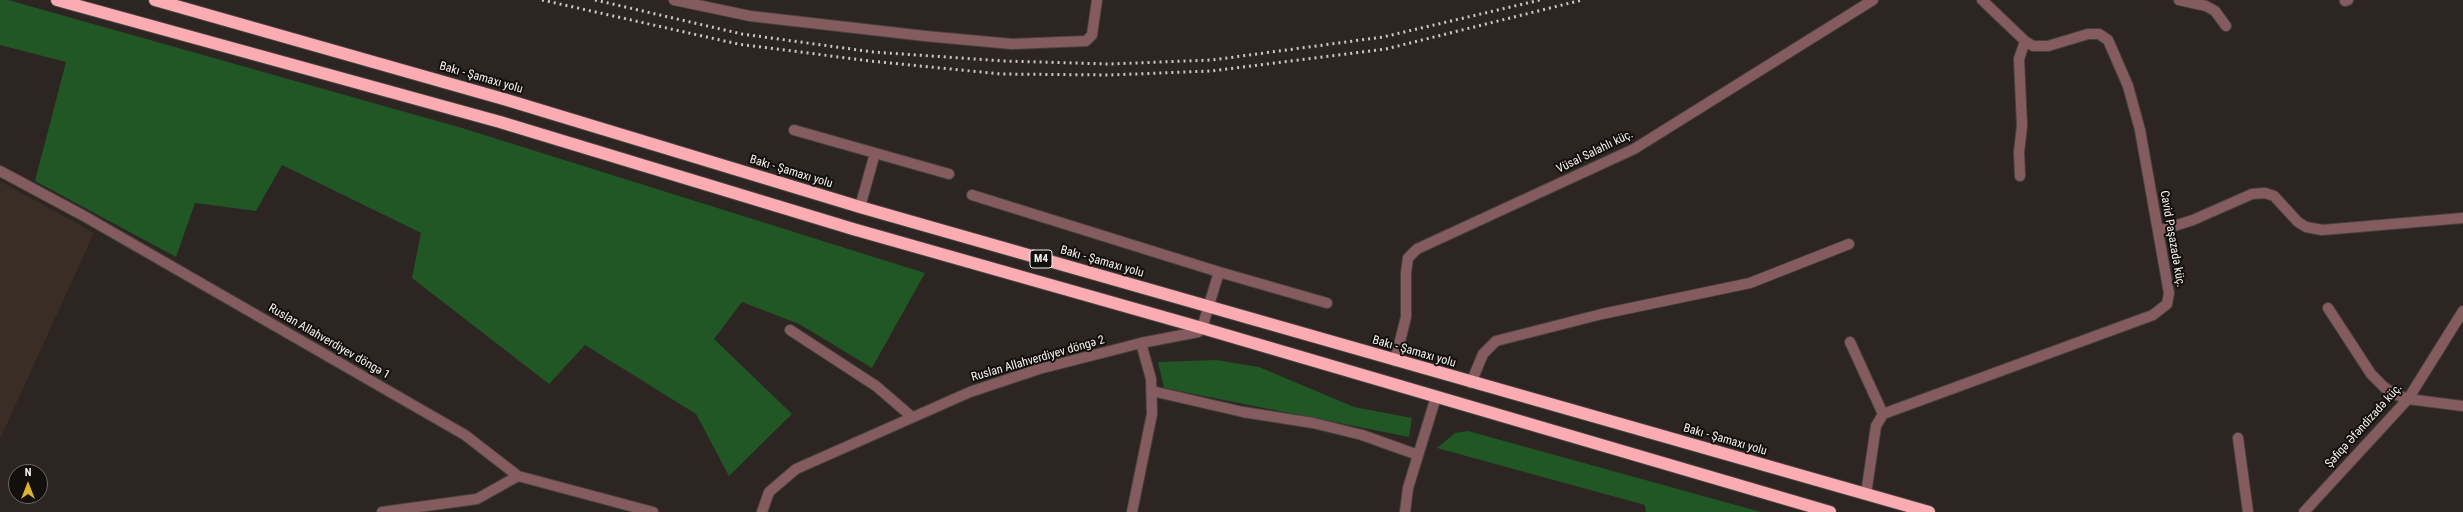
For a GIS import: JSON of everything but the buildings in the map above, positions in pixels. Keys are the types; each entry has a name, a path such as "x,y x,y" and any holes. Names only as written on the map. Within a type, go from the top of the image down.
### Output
{"highway":[{"name":"M4","path":"57,0 500,122 853,229 1202,328 1830,512"},
{"name":"Bakı - Şamaxı yolu","path":"154,0 508,100 860,207 1471,383 1929,512"}],"street":[{"path":"674,0 750,16 925,36 1012,44 1086,41 1092,35 1094,30 1097,0"},
{"name":"Vüsal Salahlı küç.","path":"1395,361 1406,317 1408,258 1418,249 1634,149 1873,0"},
{"name":"Cavid Paşazadə küç.","path":"1883,414 2153,315 2167,304 2169,293 2140,130 2128,86 2108,40 2099,34 2088,34 2048,46 2033,46 2025,41 1982,0"},
{"path":"2179,0 2206,6 2215,11 2226,26"},
{"path":"2020,176 2019,152 2022,126 2019,59 2025,41"},
{"path":"794,130 949,174"},
{"path":"860,207 875,153"},
{"name":"Ruslan Allahverdiyev döngə 1","path":"0,171 84,216 465,435 518,476 653,512"},
{"path":"2158,231 2188,222 2252,194 2264,193 2274,196 2298,222 2306,228 2322,230 2463,218"},
{"path":"972,195 1219,272 1327,303"},
{"path":"1471,383 1483,354 1496,341 1602,314 1750,283 1849,244"},
{"path":"1202,328 1219,272"},
{"path":"2328,308 2371,374 2394,394 2408,399 2463,406"},
{"name":"Şəfiqə Əfəndizadə küç.","path":"2304,512 2408,399 2463,310"},
{"name":"Ruslan Allahverdiyev döngə 2","path":"762,512 769,492 796,468 970,392 1039,369 1141,343 1190,334 1202,328"},
{"path":"790,330 841,361 876,386 912,417"},
{"path":"1850,342 1883,414 1876,426 1866,494"},
{"path":"1132,512 1152,414 1152,391 1141,343"},
{"path":"1152,391 1243,412 1313,423 1362,435 1418,455"},
{"path":"1405,512 1408,488 1436,397"},
{"path":"2238,438 2248,512"},
{"path":"382,512 477,499 518,476"}],"shaded area":[{"path":"0,181 94,233 0,439"}],"green space":[{"path":"0,0 8,0 462,128 925,273 872,368 799,324 742,302 714,339 792,414 729,476 696,414 585,345 549,384 412,278 421,233 282,165 256,211 195,203 176,257 35,181 66,62 0,45"},
{"path":"1216,360 1259,367 1354,407 1412,418 1409,437 1164,388 1158,362"},
{"path":"1468,431 1761,512 1646,512 1645,505 1437,448 1455,433"}],"railway":[{"path":"542,0 738,44 870,61 1001,74 1109,75 1211,71 1386,49 1582,0"},
{"path":"595,0 742,34 873,52 1004,61 1109,64 1212,60 1383,37 1540,0"}]}
